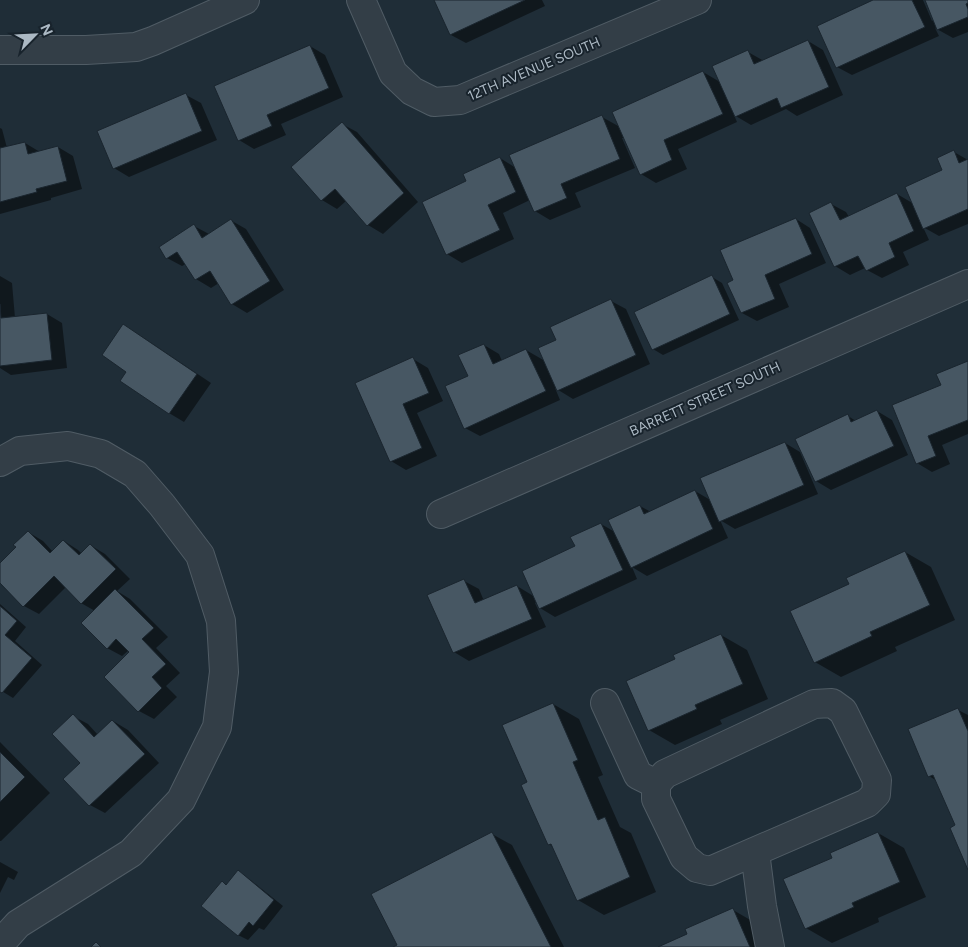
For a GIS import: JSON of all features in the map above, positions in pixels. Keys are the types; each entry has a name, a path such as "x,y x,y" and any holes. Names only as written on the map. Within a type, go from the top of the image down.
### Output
{"street":[{"path":"0,50 86,50 136,47 245,0"},
{"name":"12TH AVENUE SOUTH","path":"361,0 393,73 412,91 434,102 460,100 697,0"},
{"name":"BARRETT STREET SOUTH","path":"441,514 968,284"},
{"path":"0,462 20,451 68,446 101,454 134,474 162,505 200,555 221,621 224,672 218,727 181,800 132,853 18,924 0,944"},
{"path":"605,703 638,775 656,784"},
{"path":"832,703 844,711 877,780 876,794 867,803 755,852 710,871 697,868 684,857 656,800 656,784 664,774 814,704 832,703"},
{"path":"755,852 762,906 770,947"}],"building":[{"path":"434,0 525,0 450,35"},
{"path":"873,0 912,0 925,27 836,68 817,26"},
{"path":"925,0 968,0 966,4 968,17 937,30"},
{"path":"808,40 829,87 781,108 777,98 735,117 712,66 748,50 754,64"},
{"path":"310,45 329,88 267,115 272,126 238,141 214,86"},
{"path":"703,71 723,114 664,140 672,160 640,175 612,112"},
{"path":"186,93 202,131 113,169 97,131"},
{"path":"602,115 620,159 561,184 567,198 534,212 509,155"},
{"path":"342,122 404,193 367,226 335,189 321,201 291,167"},
{"path":"25,142 28,154 58,146 67,181 36,189 37,192 0,202 0,148"},
{"path":"954,150 959,163 968,159 968,209 923,229 905,187 942,170 937,158"},
{"path":"500,157 516,192 488,205 500,230 446,255 422,202 466,181 463,174"},
{"path":"897,193 914,231 889,243 895,257 866,271 858,256 834,267 809,213 831,202 840,220"},
{"path":"796,218 812,254 765,275 775,299 741,313 727,283 733,280 720,250"},
{"path":"231,219 270,281 231,305 210,271 195,280 177,252 166,259 159,247 194,224 202,238"},
{"path":"712,275 730,314 652,350 634,312"},
{"path":"611,299 636,355 557,391 538,348 556,340 550,327"},
{"path":"0,304 1,318 47,313 52,360 0,366"},
{"path":"123,324 197,374 169,414 120,381 126,372 102,355"},
{"path":"484,344 493,364 526,349 546,391 464,429 445,386 468,376 458,355"},
{"path":"413,357 429,393 403,404 422,448 390,462 355,383"},
{"path":"968,361 968,420 928,436 936,456 916,464 892,405 941,385 936,374"},
{"path":"877,410 894,446 815,482 795,439 848,414 851,422"},
{"path":"785,442 804,485 719,522 700,478"},
{"path":"695,490 713,529 631,568 608,520 640,505 644,514"},
{"path":"601,523 623,570 539,609 522,571 575,546 570,537"},
{"path":"28,531 50,553 63,540 79,555 90,544 116,569 81,604 54,576 23,607 0,583 0,563 16,547 13,545"},
{"path":"905,551 930,605 870,632 872,636 814,663 790,611 849,584 846,578"},
{"path":"464,579 475,603 517,585 532,619 453,653 427,595"},
{"path":"115,589 154,628 142,639 166,664 152,677 162,688 138,712 104,677 129,652 116,639 107,649 81,623"},
{"path":"0,606 17,621 5,635 32,658 2,693 0,692"},
{"path":"721,634 743,684 695,705 697,709 648,731 626,681 675,659 673,655"},
{"path":"553,703 578,760 573,762 598,820 605,817 630,877 577,901 551,844 548,845 521,785 527,782 502,725"},
{"path":"958,708 968,731 968,870 950,828 955,825 933,775 928,777 908,729"},
{"path":"73,714 94,737 112,720 145,754 89,806 63,779 80,763 52,734"},
{"path":"0,752 25,777 0,802"},
{"path":"492,832 551,947 393,947 397,945 371,894"},
{"path":"878,832 900,882 852,903 854,907 805,929 783,879 832,858 830,853"},
{"path":"238,870 274,900 253,926 249,922 238,936 201,906 222,881 226,885"},
{"path":"733,908 750,947 658,947 687,934 685,929"},
{"path":"96,942 101,947 91,947"}]}
